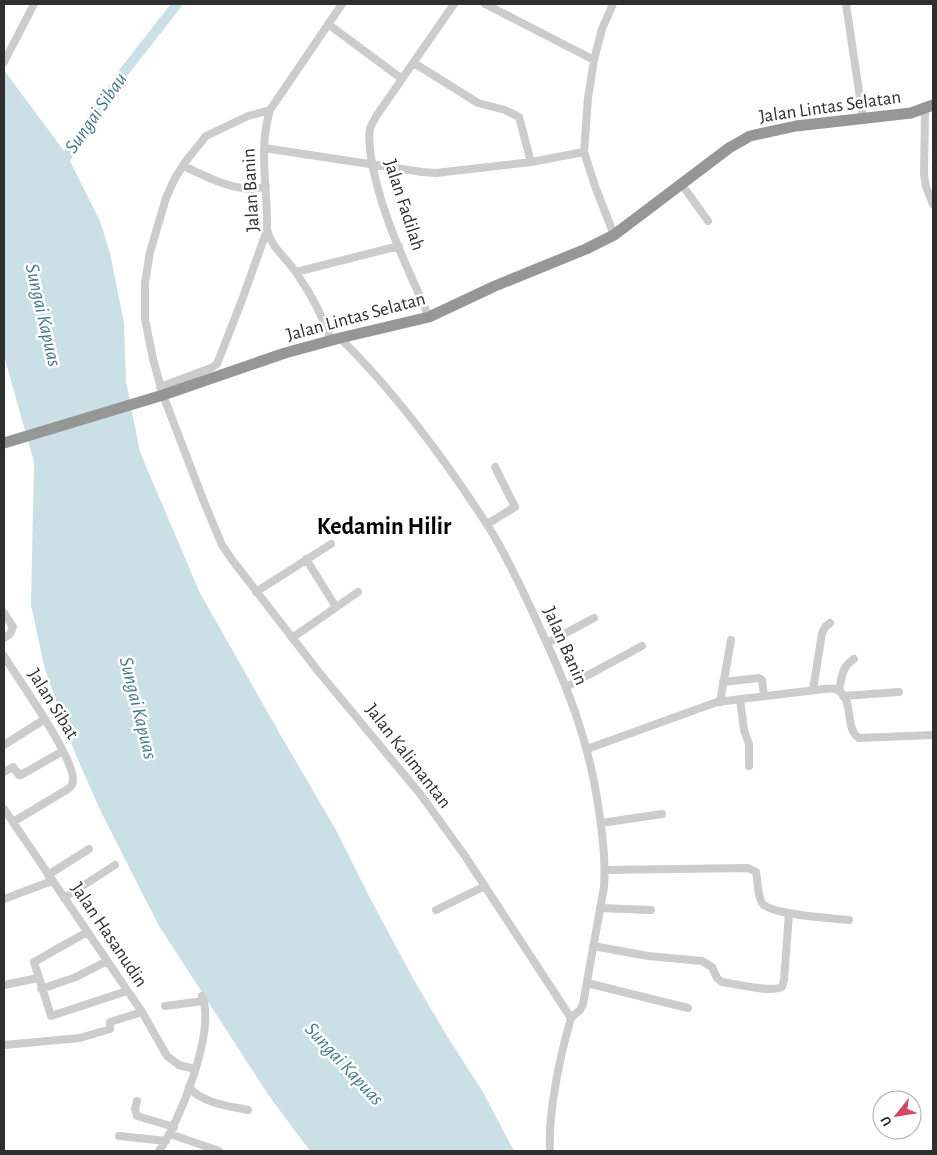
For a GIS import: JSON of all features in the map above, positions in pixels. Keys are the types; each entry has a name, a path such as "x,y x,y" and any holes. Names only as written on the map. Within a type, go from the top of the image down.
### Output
{"highway":[{"name":"Jalan Lintas Selatan","path":"333,342 433,322 512,281 607,244 632,229 656,207 729,148 750,136 796,126 911,113 933,105"},
{"name":"Jalan Lintas Selatan","path":"4,443 151,399 162,391 273,358 277,360 333,342 429,317 614,235 685,189 732,152 751,142 798,131 897,121 929,113"}],"street":[{"path":"4,62 34,4"},
{"path":"270,110 342,4"},
{"name":"Jalan Fadilah","path":"429,317 379,192 372,165 369,139 370,128 454,4"},
{"path":"485,4 594,60"},
{"path":"613,4 602,29 594,60 588,98 584,152 614,235"},
{"path":"846,4 863,118"},
{"path":"328,24 402,79"},
{"path":"414,63 478,103 505,110 519,117 532,162"},
{"name":"Jalan Banin","path":"270,110 265,125 264,148 267,230 270,240 296,272 333,342 410,416 487,524 508,562 547,643 566,687 587,749 601,823 605,870 583,1004 580,1010 571,1018"},
{"name":"Jalan Kalimantan","path":"270,110 248,116 206,136 175,178 161,213 148,263 145,283 145,319 162,391 222,545 292,638 421,795 485,886 571,1018"},
{"path":"929,113 924,174 926,187 933,204"},
{"path":"264,148 436,173 532,162 584,152"},
{"path":"183,166 221,182 244,189 258,189 266,186"},
{"path":"685,189 708,221"},
{"path":"162,391 217,364 267,230"},
{"path":"296,272 399,246"},
{"path":"487,524 514,508 515,505 494,467"},
{"path":"256,592 331,544"},
{"path":"306,559 336,607"},
{"path":"292,638 358,592"},
{"path":"4,613 13,628 10,634 4,638"},
{"path":"547,643 594,618"},
{"path":"813,690 822,633 830,623"},
{"path":"720,702 731,640"},
{"path":"566,687 642,646"},
{"name":"Jalan Sibat","path":"4,656 63,751 72,770 74,780 71,787 13,822"},
{"path":"841,694 843,670 845,665 854,659"},
{"path":"724,682 759,678 762,680 764,696"},
{"path":"587,749 720,702 835,689 847,703 852,731 858,738 933,735"},
{"path":"841,694 899,692"},
{"path":"740,699 744,730 749,744 750,766"},
{"path":"4,745 44,719"},
{"path":"4,772 13,767 21,775 63,751"},
{"name":"Jalan Hasanudin","path":"4,811 142,1012 167,1056 179,1066 195,1069"},
{"path":"601,823 662,814"},
{"path":"4,899 50,878 89,849"},
{"path":"64,898 115,865"},
{"path":"605,870 752,869 756,872 760,898 769,909 789,914 849,920"},
{"path":"436,910 485,886"},
{"path":"600,908 651,910"},
{"path":"593,946 648,956 702,961 712,967 717,978 722,982 778,989 782,987 784,980 789,914"},
{"path":"87,932 34,962 51,1016 127,991"},
{"path":"41,989 76,977 107,962"},
{"path":"4,985 38,978"},
{"path":"587,983 688,1008"},
{"path":"159,1151 170,1134 189,1087 204,1036 206,1018 203,999 165,1006"},
{"path":"4,1045 49,1042 91,1036 110,1029 110,1022 142,1012"},
{"path":"550,1151 555,1089 571,1018"},
{"path":"189,1087 205,1098 248,1110"},
{"path":"137,1102 135,1109 137,1116 170,1134 220,1151"},
{"path":"119,1136 170,1134"}],"water":[{"name":"Sungai Kapuas","path":"4,70 67,155 100,221 110,253 124,323 126,381 140,452 200,593 336,830 414,980 483,1092 514,1151 310,1151 269,1096 159,926 101,812 75,753 45,670 31,605 34,462 4,356"}],"waterway":[{"name":"Sungai Sibau","path":"61,165 120,77 177,4"}],"district":[{"name":"Kedamin Hilir","path":"384,527"}]}
